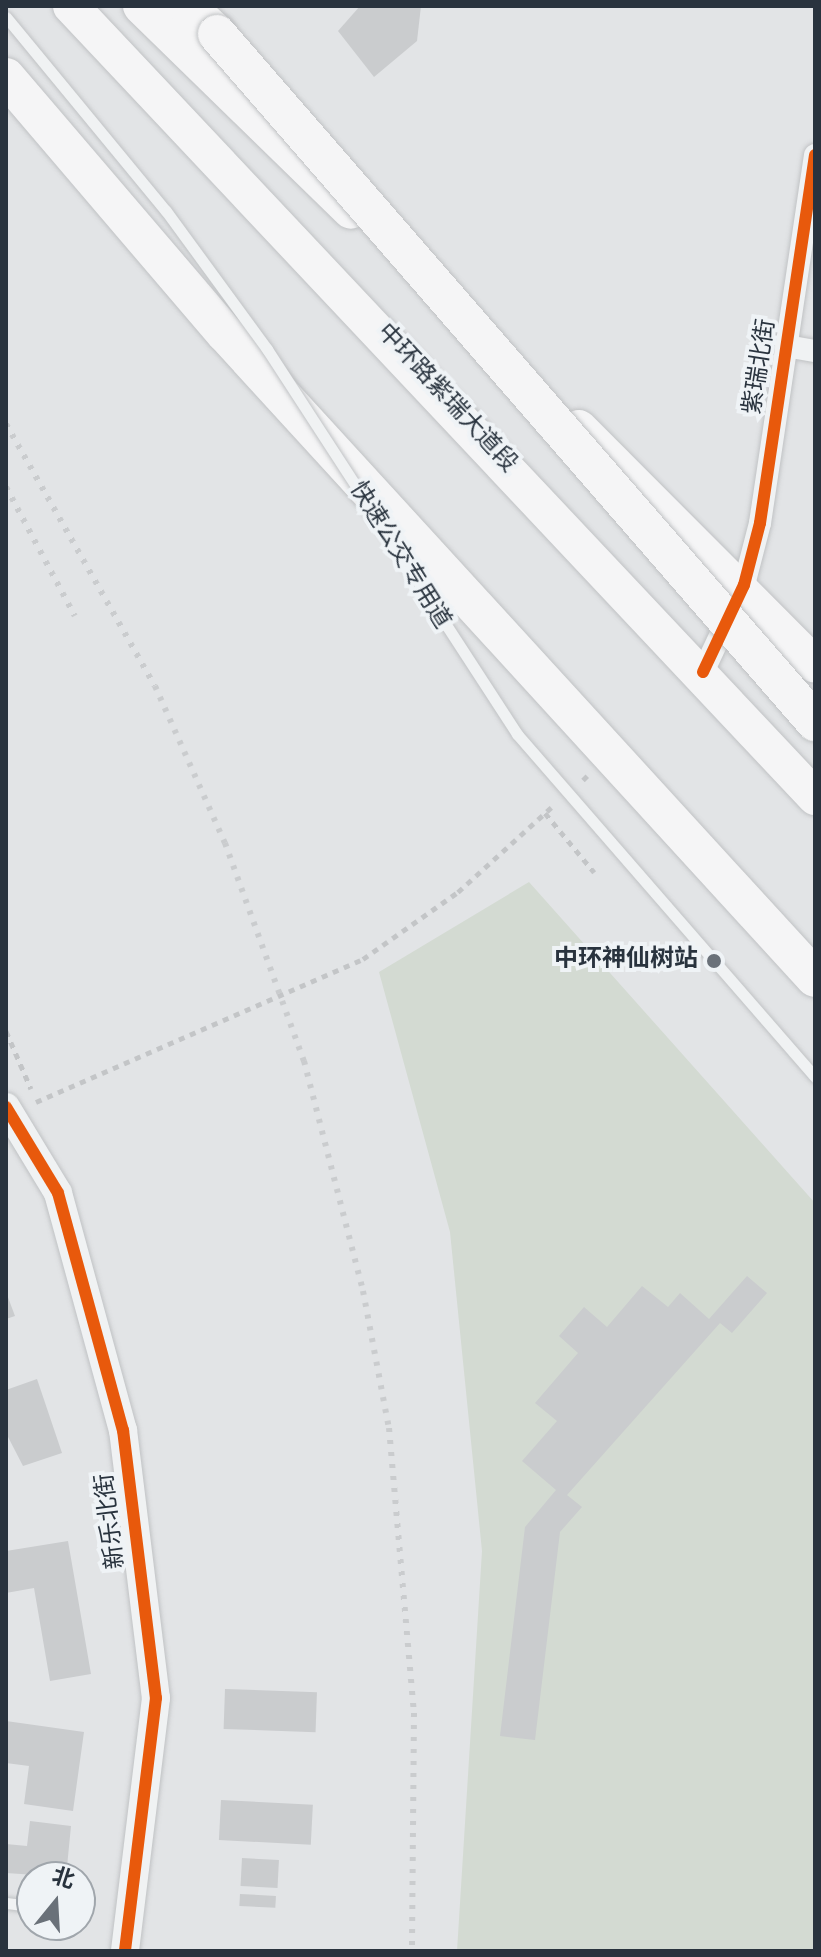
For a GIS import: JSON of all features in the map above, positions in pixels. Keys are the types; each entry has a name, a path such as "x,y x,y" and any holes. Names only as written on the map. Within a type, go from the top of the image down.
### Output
{"highway":[{"path":"187,6 217,34 815,722"},
{"path":"6,77 225,333 815,978"}],"main road":[{"name":"中环路紫瑞大道段","path":"71,6 703,672 815,797"},
{"path":"141,6 744,585 815,665"}],"street":[{"name":"紫瑞北街","path":"703,672 744,585 786,346 815,155"},
{"path":"786,346 815,351"},
{"name":"新乐北街","path":"6,1107 58,1193 123,1430 156,1698 125,1951"}],"lane":[{"name":"快速公交专用道","path":"6,17 166,211 267,349 517,734 815,1077"}],"path":[{"path":"36,1102 363,959 458,892 591,772"},
{"path":"545,813 594,872"}],"shaded area":[{"path":"529,882 815,1203 815,1951 457,1951 482,1551 450,1232 379,972"}],"building":[{"path":"360,6 421,6 417,41 374,77 338,31"},
{"path":"747,1276 767,1293 732,1333 720,1323 567,1495 582,1507 560,1532 535,1740 500,1736 525,1527 556,1490 522,1461 557,1421 535,1403 578,1353 559,1336 584,1307 607,1327 642,1286 668,1307 680,1293 709,1319"},
{"path":"6,1292 15,1316 6,1319"},
{"path":"37,1379 62,1453 23,1466 6,1433 6,1390"},
{"path":"68,1541 91,1674 50,1681 34,1588 6,1593 6,1551"},
{"path":"225,1689 317,1692 316,1732 224,1729"},
{"path":"6,1721 84,1732 73,1811 24,1804 29,1766 6,1763"},
{"path":"221,1800 313,1805 311,1845 219,1840"},
{"path":"30,1821 71,1826 68,1861 16,1861 16,1874 6,1873 6,1844 27,1846"},
{"path":"242,1858 279,1860 277,1888 241,1886"},
{"path":"240,1894 276,1896 275,1908 239,1906"}],"railway":[{"path":"6,424 155,686 225,843 304,1061 363,1291 389,1428 414,1713 412,1951"},
{"path":"6,487 75,616"}],"cycle path":[{"path":"703,672 744,585 760,523 815,155"},
{"path":"6,1107 58,1193 123,1430 156,1698 125,1951"}],"place":[{"name":"中环神仙树站","path":"714,961"}]}
